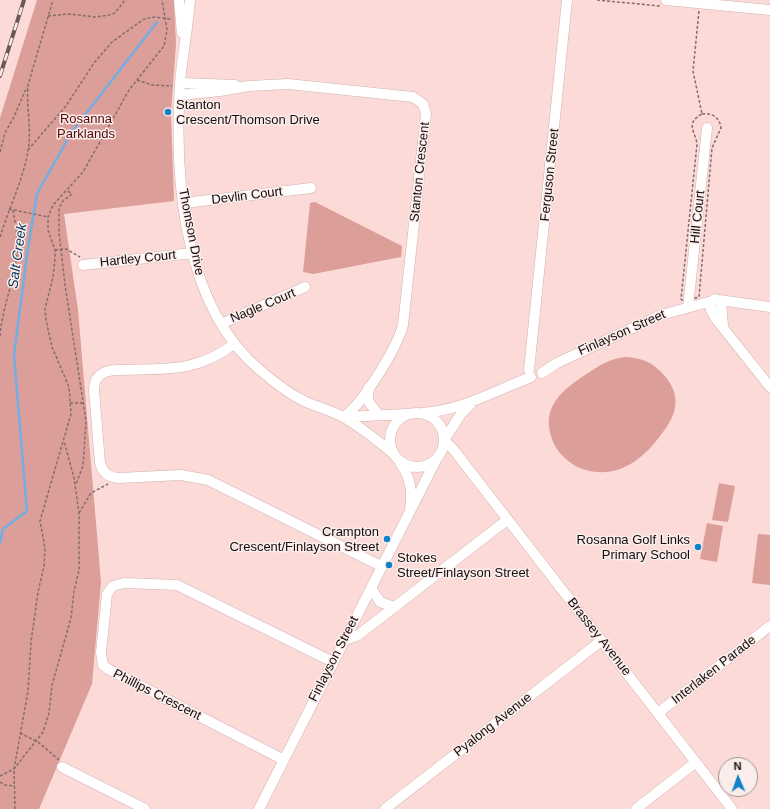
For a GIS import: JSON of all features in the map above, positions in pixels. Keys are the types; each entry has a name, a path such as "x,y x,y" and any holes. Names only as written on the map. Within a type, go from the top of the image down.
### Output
{"street":[{"name":"Thomson Drive","path":"179,0 183,51"},
{"name":"Thomson Drive","path":"190,0 180,88 179,144 184,203 193,253 203,288 221,324 234,344 259,370 285,390 304,401 344,417 395,456"},
{"name":"Ferguson Street","path":"534,371 532,350 567,0"},
{"path":"667,4 698,4 770,10"},
{"name":"Stanton Crescent","path":"180,88 220,92 249,86 288,84 413,97 424,104 426,114 404,325 396,344 370,385 355,407 344,417"},
{"name":"Hill Court","path":"688,307 707,128"},
{"name":"Devlin Court","path":"184,203 311,188"},
{"name":"Hartley Court","path":"83,265 193,253"},
{"name":"Nagle Court","path":"221,324 305,287"},
{"name":"Finlayson Street","path":"534,371 556,363 661,314 688,307 741,304 770,307"},
{"path":"716,306 723,326 770,386"},
{"path":"234,344 215,357 194,365 103,372 99,375 94,385 100,463 104,472 111,477 181,475 208,480 381,566"},
{"path":"417,414 430,417 436,422 443,432 444,440 442,450 437,459 427,465 413,467 404,464 395,456 390,442 392,430 399,420 417,414 447,410 473,403 517,383 534,371"},
{"path":"370,385 367,393 368,401 378,414"},
{"path":"444,440 461,414 473,403"},
{"name":"Thomson Drive","path":"344,417 378,414 417,414"},
{"name":"Brassey Avenue","path":"444,440 451,446 732,809"},
{"name":"Finlayson Street","path":"395,456 409,478 411,494 410,510"},
{"name":"Brassey Avenue","path":"437,459 452,457 466,466"},
{"name":"Finlayson Street","path":"259,809 381,566 437,459"},
{"path":"344,640 357,636 507,520"},
{"name":"Phillips Crescent","path":"284,760 108,669 103,665 101,653 107,594 113,586 124,582 177,585 333,662"},
{"path":"371,588 380,602 394,608"},
{"name":"Interlaken Parade","path":"658,713 770,626"},
{"name":"Pyalong Avenue","path":"385,809 601,641"},
{"path":"636,809 696,762"},
{"path":"62,767 145,809"}],"path":[{"path":"0,236 28,150 30,128 27,96 28,88 53,0"},
{"path":"48,16 68,14 96,17 109,15 115,13 125,0"},
{"path":"15,809 14,769 28,691 31,642 38,592 44,566 45,548 40,521 71,414 69,387 52,347 46,320 45,309 53,277 55,250 48,230 48,216 53,205 83,172 106,129 137,80 164,46 167,35 166,18 162,0"},
{"path":"597,0 667,4"},
{"path":"698,4 693,71 702,114"},
{"path":"28,150 66,106 94,63 112,42 144,20 155,17 181,20"},
{"path":"137,80 152,85 180,88"},
{"path":"0,152 5,133 28,88"},
{"path":"68,190 72,194 63,201 59,208 61,249 86,421 83,466 75,486"},
{"path":"9,209 28,214 48,216"},
{"path":"0,336 2,315 17,254 18,244 13,210"},
{"path":"55,250 66,249 77,253 80,256 83,265"},
{"path":"70,403 95,403"},
{"path":"0,776 14,769 43,732 49,713 52,685 71,618 74,591 79,570 79,513 75,486 64,441"},
{"path":"79,513 91,493 110,483 111,477"},
{"path":"20,733 36,741 58,757 62,767"},
{"path":"0,782 5,785 15,786"}],"green space":[{"name":"Rosanna Parklands","path":"37,0 174,0 176,44 171,113 174,201 64,214 78,310 101,582 92,684 39,809 0,809 0,118"},
{"path":"315,202 402,246 401,257 313,274 303,272 310,203"},
{"path":"626,357 646,361 655,366 663,374 673,390 675,398 674,413 666,428 653,445 644,454 626,467 604,472 580,468 565,458 554,444 550,432 550,412 560,395 576,381 605,363"},
{"path":"719,483 735,486 728,522 712,520"},
{"path":"707,523 723,526 717,562 700,559"},
{"path":"758,534 770,535 770,585 752,583"}],"waterway":[{"name":"Salt Creek","path":"0,543 3,529 27,511 14,355 28,248 37,194 71,133 157,22"}],"railway":[{"path":"0,76 24,0"}],"place":[{"name":"Stanton Crescent/Thomson Drive","path":"168,112"},
{"name":"Crampton Crescent/Finlayson Street","path":"387,539"},
{"name":"Rosanna Golf Links Primary School","path":"698,547"},
{"name":"Stokes Street/Finlayson Street","path":"389,565"}]}
